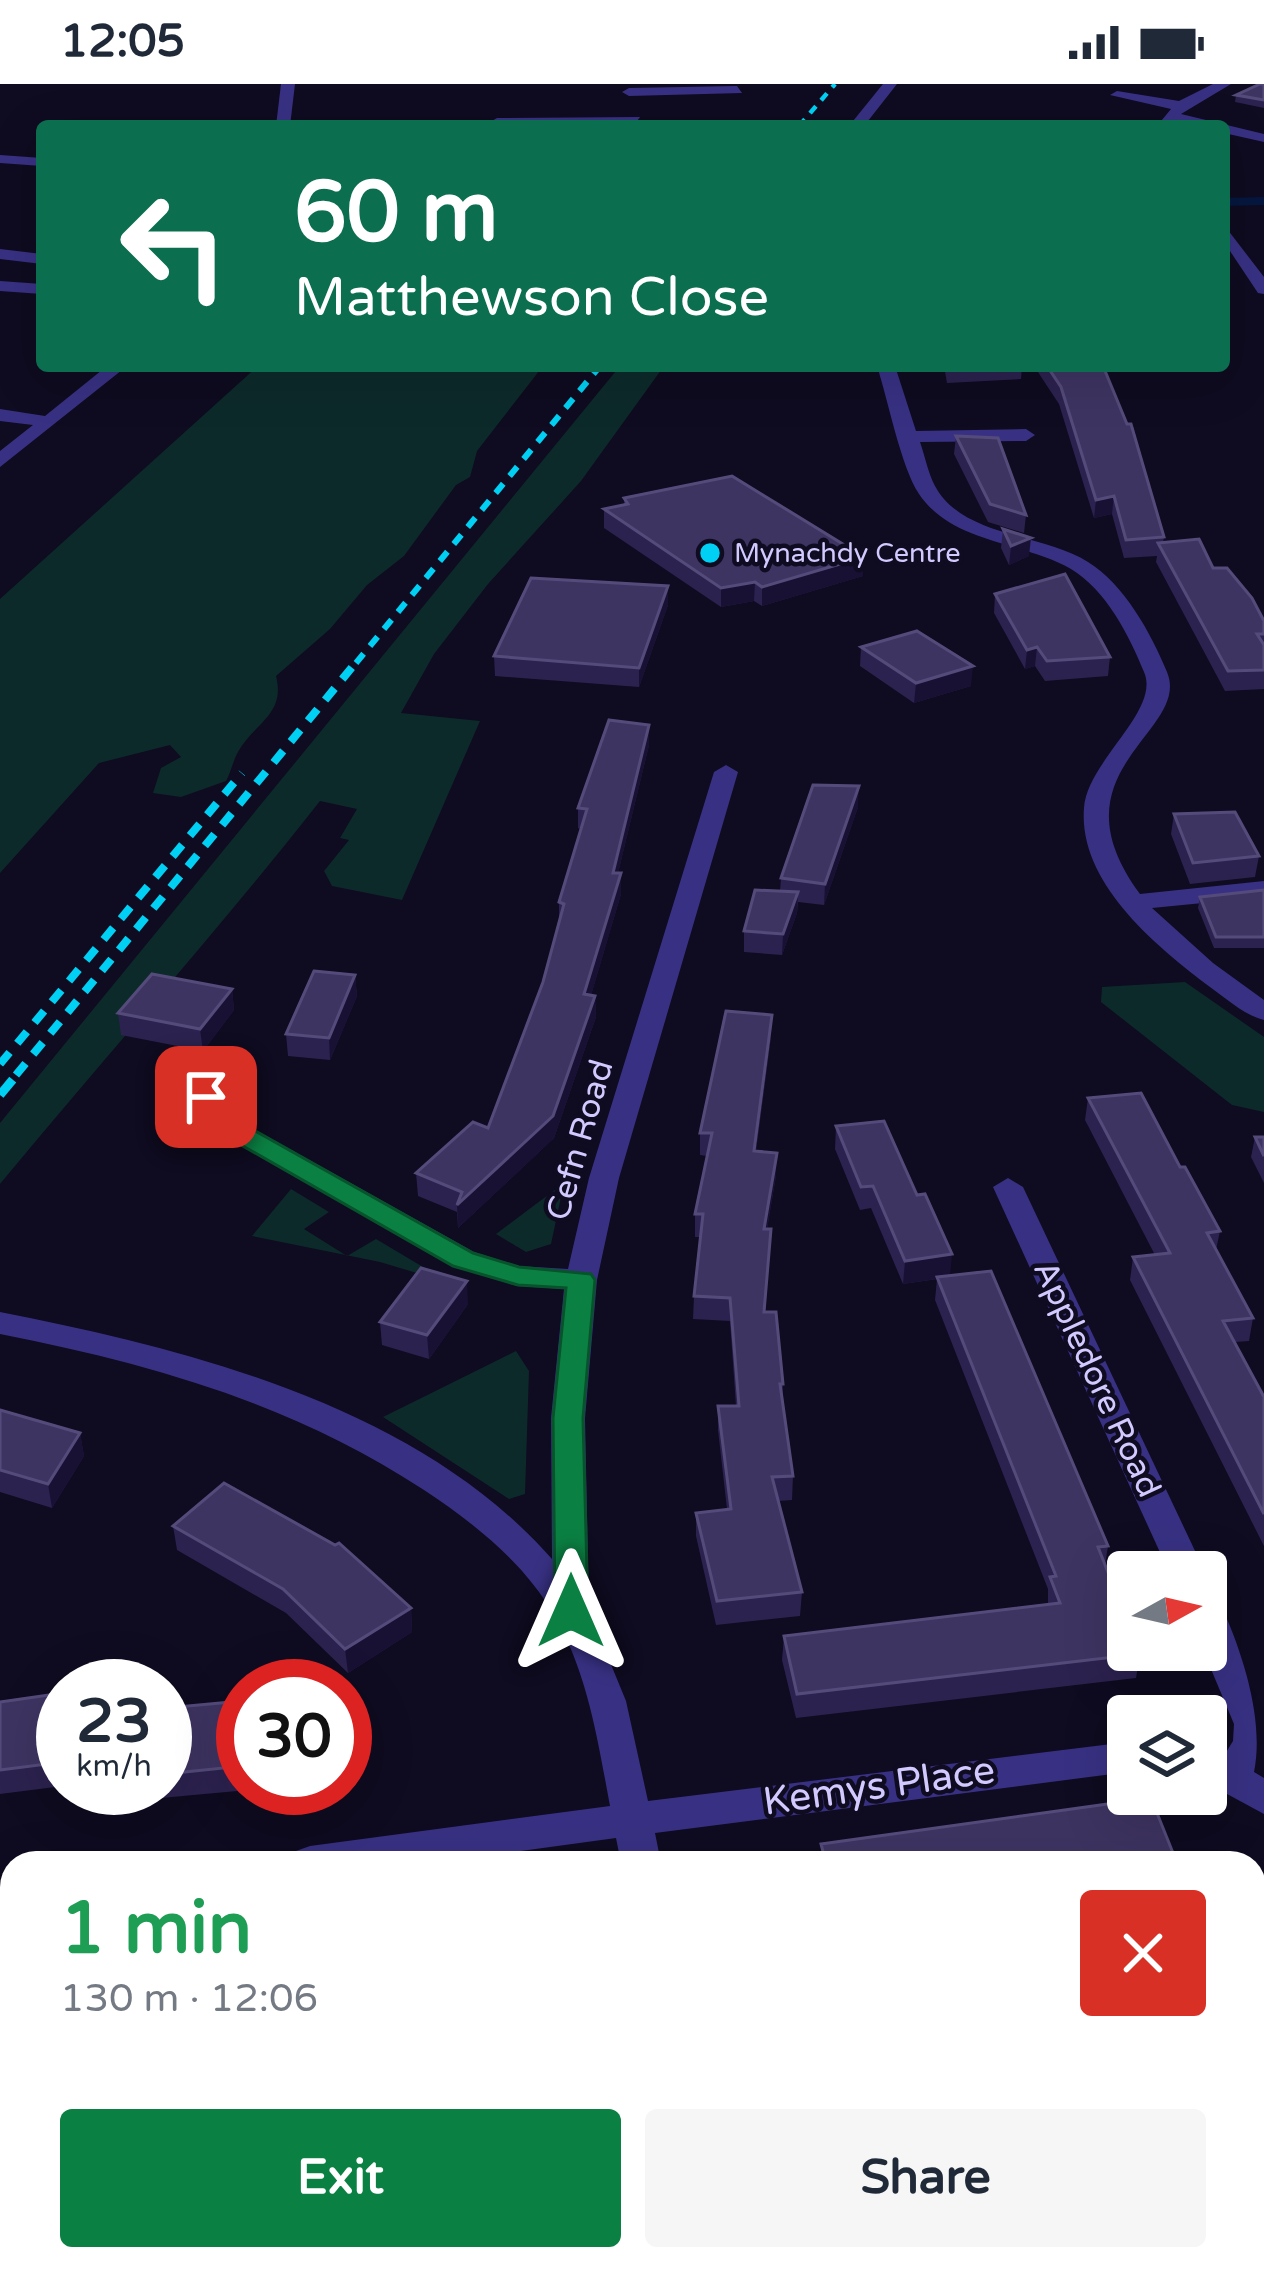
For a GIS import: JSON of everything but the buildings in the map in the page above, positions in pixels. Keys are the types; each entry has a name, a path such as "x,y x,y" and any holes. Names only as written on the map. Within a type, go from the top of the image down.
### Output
{"street":[{"path":"285,120 288,84"},
{"path":"861,120 890,84"},
{"path":"1117,95 1172,116 1224,84"},
{"path":"634,120 628,88 737,90"},
{"path":"497,118 552,120"},
{"path":"1230,130 1264,138"},
{"path":"0,159 36,162"},
{"path":"1230,239 1264,289"},
{"path":"1238,251 1264,251"},
{"path":"0,254 36,258"},
{"path":"0,286 33,288"},
{"path":"0,461 111,372"},
{"path":"888,372 926,490 936,504 977,530 1073,564 1100,580 1158,676 1160,690 1152,714 1117,753 1097,798 1100,841 1134,902 1183,956 1264,1012"},
{"path":"0,415 49,422"},
{"path":"907,437 1026,435"},
{"name":"Cefn Road","path":"571,1611 568,1418 581,1280 604,1178 726,772"},
{"path":"1134,902 1264,890"},
{"path":"206,1097 231,1128 463,1259 518,1276 581,1280"},
{"name":"Appledore Road","path":"1008,1187 1177,1551"},
{"path":"0,1323 165,1357 301,1403 420,1469 473,1507 544,1571 590,1650 609,1711 638,1851"},
{"path":"1227,1662 1253,1724 1252,1743 1227,1765"},
{"name":"Kemys Place","path":"398,1851 1107,1760"},
{"path":"1227,1778 1264,1798"}],"green space":[{"path":"251,372 538,372 477,451 470,477 456,485 404,556 367,585 330,629 276,676 273,710 238,752 226,781 181,797 153,793 161,768 181,757 170,745 99,763 0,873 0,599"},
{"path":"615,372 660,372 581,481 488,584 434,654 401,713 480,721 402,900 332,886 324,871 349,840 340,838 357,809 320,801 0,1184 0,1123"},
{"path":"1185,982 1264,1037 1264,1112 1232,1105 1101,1002 1102,987"},
{"path":"564,1183 551,1244 526,1252 496,1234"},
{"path":"291,1189 329,1212 304,1229 345,1255 252,1236"},
{"path":"376,1239 450,1283 380,1262 348,1255"},
{"path":"516,1351 529,1371 525,1494 509,1499 383,1417"}],"waterway":[{"path":"1230,202 1264,201"}],"railway":[{"path":"804,120 835,84"},
{"path":"356,663 595,372"},
{"path":"16,1075 358,660"},
{"path":"0,1064 242,773"},
{"path":"0,1095 19,1072"}],"place":[{"name":"Mynachdy Centre","path":"710,553"}],"route":[{"path":"206,1097 231,1128 463,1259 518,1276 581,1280 568,1418 571,1611"}]}
